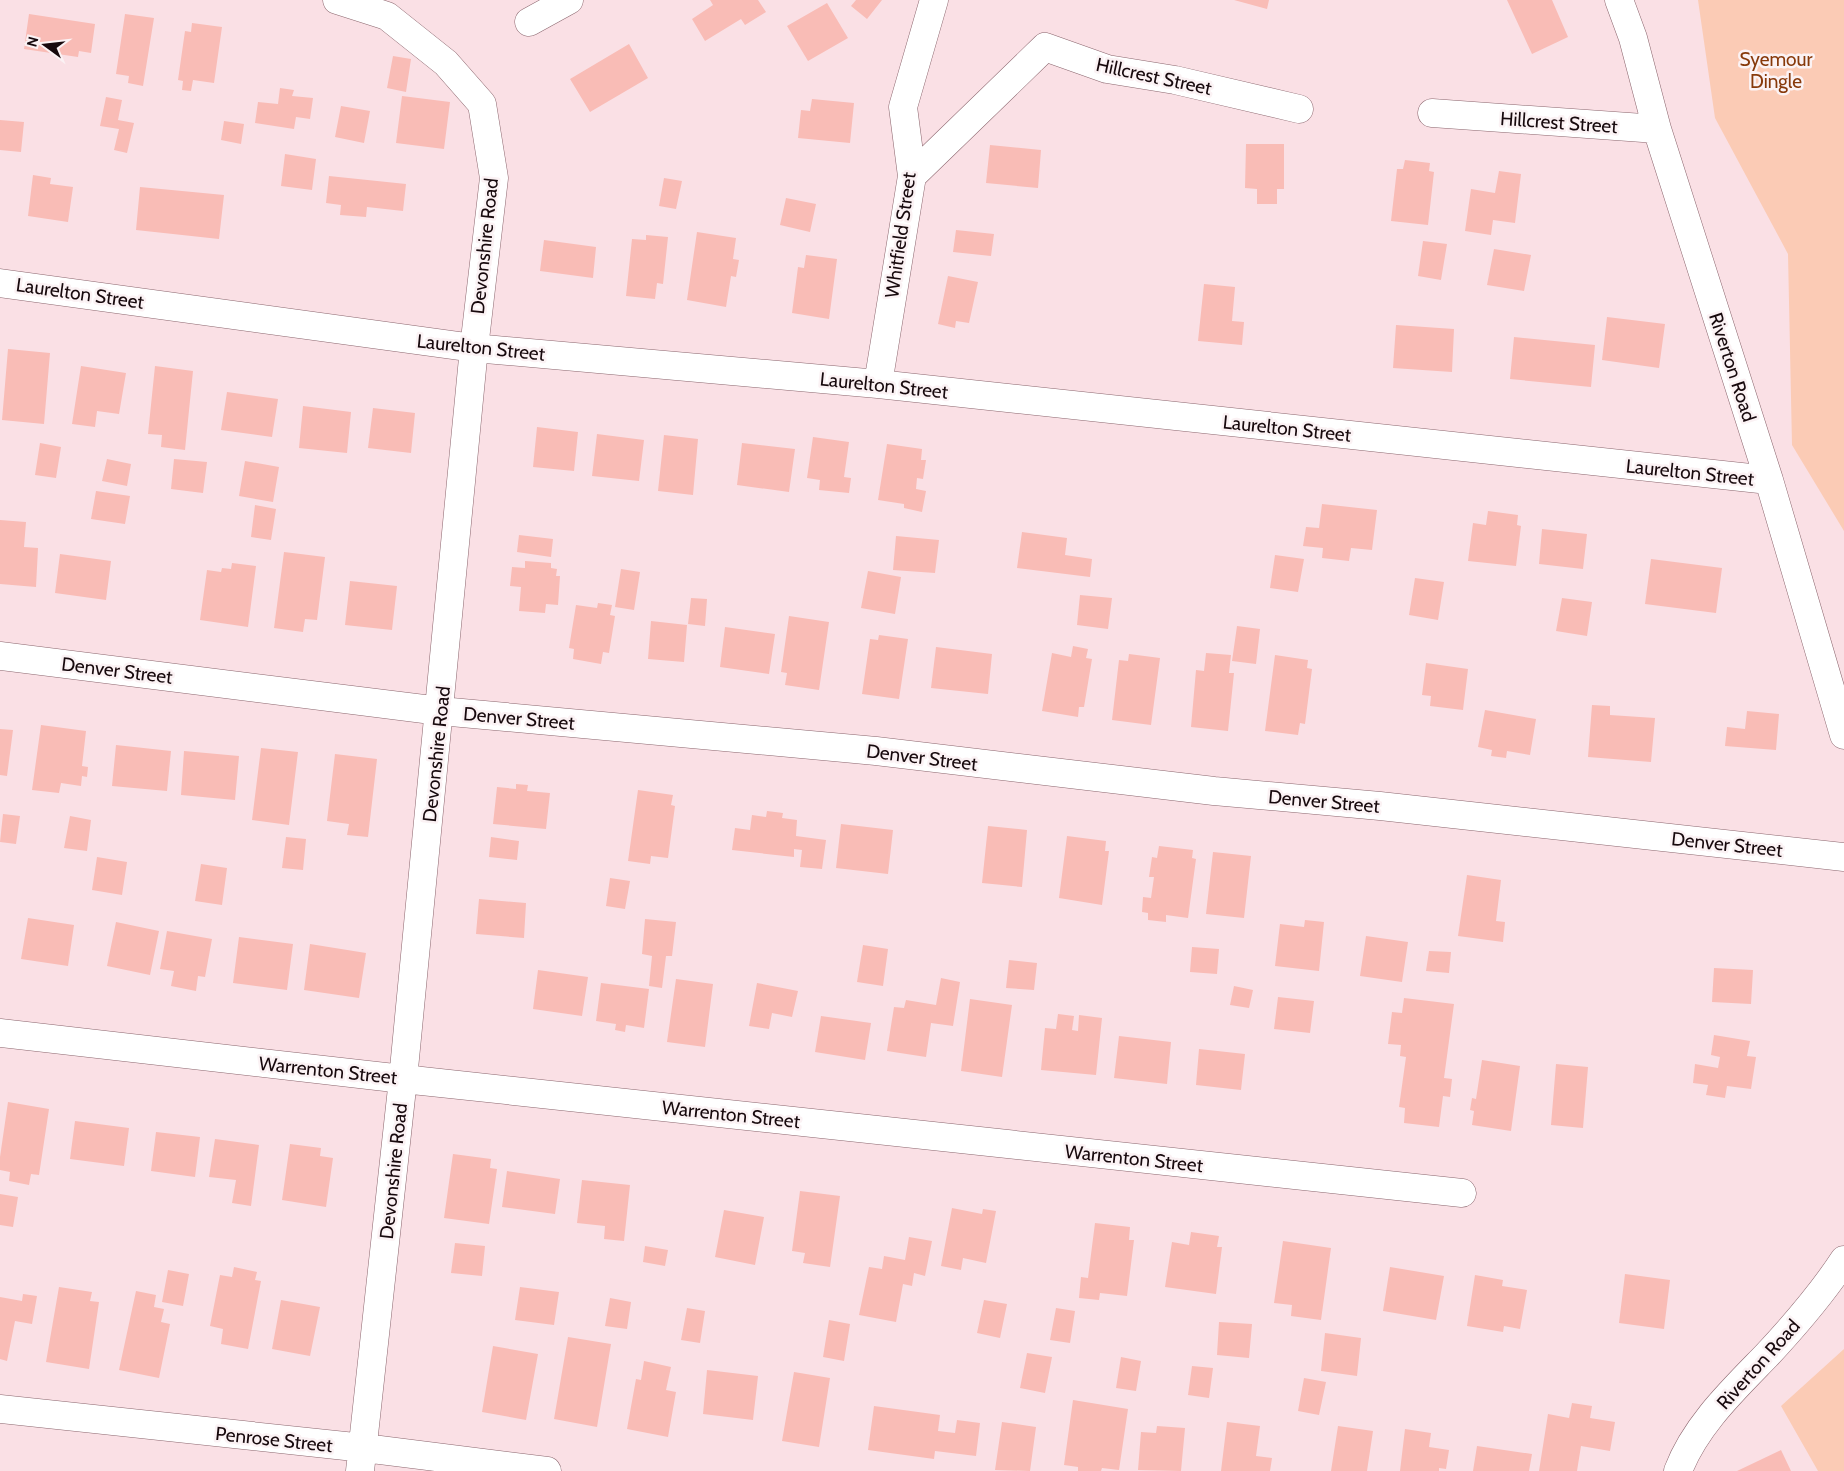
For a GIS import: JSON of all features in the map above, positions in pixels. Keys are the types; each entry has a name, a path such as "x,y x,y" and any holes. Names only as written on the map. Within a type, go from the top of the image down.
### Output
{"street":[{"name":"Devonshire Road","path":"336,0 387,16 446,62 482,104 494,178 474,348 403,1079 362,1460"},
{"path":"529,22 569,0"},
{"name":"Whitfield Street","path":"878,384 912,176 903,108 934,0"},
{"name":"Riverton Road","path":"1619,0 1633,38 1656,129 1769,480 1844,736"},
{"name":"Hillcrest Street","path":"912,176 1045,47 1107,69 1175,80 1299,108"},
{"name":"Hillcrest Street","path":"1432,113 1656,129"},
{"name":"Laurelton Street","path":"0,283 474,348 878,384 1769,480"},
{"name":"Denver Street","path":"0,656 440,711 876,751 1214,791 1380,806 1844,857"},
{"name":"Warrenton Street","path":"0,1033 403,1079 1462,1193"},
{"name":"Riverton Road","path":"1678,1471 1683,1457 1713,1414 1793,1326 1844,1260"},
{"name":"Penrose Street","path":"0,1410 362,1460 547,1471"}],"green space":[{"name":"Syemour Dingle","path":"1698,0 1844,0 1844,531 1792,445 1788,254 1715,118"},
{"path":"1844,1349 1844,1471 1818,1471 1781,1406"}],"building":[{"path":"710,0 758,0 766,12 745,25 741,19 705,41 692,19 713,5"},
{"path":"856,0 882,0 867,19 851,6"},
{"path":"1234,0 1269,0 1267,9"},
{"path":"1507,0 1552,0 1568,37 1532,54"},
{"path":"827,3 848,38 808,61 787,26"},
{"path":"29,14 95,24 91,53 79,51 78,57 24,49"},
{"path":"125,14 154,18 143,86 128,83 129,76 116,74"},
{"path":"192,23 222,27 214,83 193,80 191,91 182,90 183,81 178,80 185,31 191,32"},
{"path":"629,44 648,78 590,112 570,79"},
{"path":"393,56 411,59 406,92 387,88"},
{"path":"280,88 294,90 292,96 313,98 310,119 296,117 294,129 255,123 258,102 278,104"},
{"path":"402,96 450,102 444,149 396,143"},
{"path":"106,97 122,100 118,120 134,123 127,153 114,150 119,129 100,126"},
{"path":"812,99 854,103 850,143 798,138 801,110 810,111"},
{"path":"341,106 370,111 364,143 335,137"},
{"path":"0,120 24,122 21,152 0,150"},
{"path":"224,121 244,124 241,144 221,140"},
{"path":"1246,144 1284,144 1284,189 1277,189 1277,204 1257,204 1257,189 1245,188"},
{"path":"990,145 1041,150 1038,188 986,183"},
{"path":"285,154 316,159 312,190 281,186"},
{"path":"1405,160 1430,163 1429,171 1434,172 1428,225 1391,221 1397,169 1403,169"},
{"path":"1499,171 1521,174 1515,223 1493,220 1491,235 1465,231 1471,189 1495,193"},
{"path":"33,175 51,178 50,184 73,187 68,222 28,216"},
{"path":"329,176 406,184 403,211 367,207 366,217 340,215 341,205 326,203"},
{"path":"664,178 682,181 676,209 659,206"},
{"path":"140,187 224,195 219,239 136,230"},
{"path":"786,198 816,204 810,232 780,225"},
{"path":"956,230 994,234 991,256 953,252"},
{"path":"697,232 736,238 733,259 739,260 736,277 731,276 726,307 687,300"},
{"path":"646,235 668,237 663,284 657,283 655,299 626,296 632,239 646,240"},
{"path":"544,240 596,247 593,278 540,271"},
{"path":"1423,241 1447,244 1441,280 1418,276"},
{"path":"1494,249 1531,255 1524,291 1487,285"},
{"path":"806,255 837,259 829,319 792,313 798,267 804,268"},
{"path":"948,276 978,282 969,323 956,321 955,328 938,324"},
{"path":"1204,284 1235,287 1232,321 1244,322 1242,345 1198,341"},
{"path":"1607,317 1665,324 1659,368 1602,360"},
{"path":"1396,325 1454,329 1452,372 1393,368"},
{"path":"1514,337 1595,345 1591,387 1510,379"},
{"path":"8,349 50,353 44,424 2,420"},
{"path":"81,366 126,373 119,414 97,411 95,427 72,424"},
{"path":"155,366 193,371 185,450 161,447 162,435 148,434"},
{"path":"227,392 278,399 272,437 221,430"},
{"path":"303,406 351,412 347,453 299,448"},
{"path":"373,408 415,413 411,453 368,448"},
{"path":"537,427 578,432 574,471 533,467"},
{"path":"597,434 644,440 639,481 592,476"},
{"path":"664,435 698,439 693,495 658,491"},
{"path":"813,437 849,442 844,477 851,478 849,493 819,490 820,480 807,478"},
{"path":"40,443 61,447 56,478 35,475"},
{"path":"742,443 795,449 789,492 737,485"},
{"path":"887,444 922,449 921,460 926,460 923,479 917,478 916,489 926,491 922,512 904,508 904,504 878,500"},
{"path":"107,459 131,464 127,486 102,481"},
{"path":"174,459 207,462 203,493 171,489"},
{"path":"245,461 279,467 273,502 239,496"},
{"path":"96,491 130,496 125,524 91,519"},
{"path":"1322,504 1377,510 1372,550 1351,548 1349,561 1322,558 1323,548 1303,546 1306,527 1319,528"},
{"path":"255,505 276,509 271,540 251,537"},
{"path":"1488,511 1518,515 1517,525 1521,526 1516,566 1468,561 1473,523 1486,525"},
{"path":"0,520 26,522 24,547 38,548 36,587 0,584"},
{"path":"1542,529 1587,534 1583,569 1539,564"},
{"path":"1022,532 1067,538 1065,555 1092,559 1090,577 1017,568"},
{"path":"519,535 553,539 551,557 517,552"},
{"path":"896,536 939,540 935,573 893,570"},
{"path":"284,552 325,557 317,620 305,619 303,632 274,628"},
{"path":"60,554 111,561 106,600 55,593"},
{"path":"1275,555 1304,559 1298,592 1270,588"},
{"path":"1651,559 1722,568 1716,613 1645,604"},
{"path":"525,561 551,563 551,568 557,569 556,576 560,576 558,605 546,604 545,613 519,611 521,587 510,586 512,567 525,568"},
{"path":"232,563 256,566 248,627 200,620 207,570 221,572 222,568 231,569"},
{"path":"621,569 640,572 634,610 615,607"},
{"path":"868,571 901,577 895,614 861,608"},
{"path":"1415,578 1444,582 1438,620 1409,615"},
{"path":"350,581 397,586 392,630 345,625"},
{"path":"1080,595 1112,598 1108,629 1077,625"},
{"path":"691,598 707,599 705,626 688,624"},
{"path":"1562,598 1592,602 1587,636 1556,631"},
{"path":"598,603 612,605 610,615 615,616 609,653 603,652 601,664 573,659 574,649 569,648 576,605 597,608"},
{"path":"789,616 829,622 819,690 785,685 787,673 781,672"},
{"path":"651,621 687,625 684,662 648,659"},
{"path":"1237,626 1260,629 1256,664 1232,661"},
{"path":"725,627 775,634 769,674 720,667"},
{"path":"879,635 908,639 899,699 862,694 870,639 878,640"},
{"path":"1073,646 1088,649 1086,658 1092,659 1084,707 1079,707 1078,717 1042,711 1052,653 1071,657"},
{"path":"936,647 992,654 988,694 931,688"},
{"path":"1206,653 1231,655 1229,673 1234,673 1228,731 1191,727 1196,670 1204,671"},
{"path":"1129,654 1160,658 1151,725 1112,720 1119,660 1128,661"},
{"path":"1275,655 1308,660 1307,668 1312,669 1305,724 1300,723 1298,735 1265,731"},
{"path":"1426,663 1468,669 1463,710 1430,706 1431,696 1422,695"},
{"path":"1592,705 1610,706 1610,715 1655,718 1651,762 1588,757"},
{"path":"1485,710 1536,719 1530,755 1507,751 1506,758 1491,756 1492,750 1478,747"},
{"path":"1747,711 1779,714 1776,750 1725,746 1727,727 1745,729"},
{"path":"41,725 86,731 82,766 88,767 87,777 82,776 81,786 61,783 59,793 32,790"},
{"path":"0,729 13,730 7,776 0,775"},
{"path":"116,745 171,751 167,791 112,786"},
{"path":"261,748 298,752 289,825 252,820"},
{"path":"184,751 239,756 235,800 181,795"},
{"path":"335,754 377,759 368,837 347,835 349,824 327,821"},
{"path":"516,784 528,785 527,791 550,793 546,829 493,824 497,787 516,789"},
{"path":"638,790 673,795 671,805 675,806 668,858 651,856 650,864 628,861"},
{"path":"767,811 783,813 782,818 797,820 796,836 826,840 822,869 800,867 802,850 794,849 794,857 732,850 735,828 750,830 752,815 766,817"},
{"path":"3,814 20,816 16,844 0,842"},
{"path":"70,816 91,820 87,851 64,848"},
{"path":"841,824 893,830 888,874 836,868"},
{"path":"988,826 1027,830 1022,887 982,883"},
{"path":"1067,836 1106,841 1105,851 1109,851 1102,905 1059,898"},
{"path":"286,837 306,839 303,870 282,868"},
{"path":"491,837 519,841 517,860 489,857"},
{"path":"1159,846 1193,850 1192,858 1196,859 1188,918 1166,915 1166,922 1148,920 1148,913 1142,912 1143,897 1151,898 1154,877 1149,877 1152,857 1157,858"},
{"path":"1213,852 1251,856 1244,918 1206,914"},
{"path":"97,857 127,862 122,895 92,890"},
{"path":"201,864 227,868 222,905 195,901"},
{"path":"1467,875 1501,880 1496,921 1505,922 1503,942 1458,936"},
{"path":"610,878 630,881 625,909 606,906"},
{"path":"479,899 526,903 524,938 476,934"},
{"path":"28,918 74,925 68,966 21,959"},
{"path":"645,919 676,922 672,956 666,956 662,988 649,986 652,956 642,954"},
{"path":"1305,920 1324,922 1319,971 1275,966 1280,924 1304,927"},
{"path":"116,922 159,931 150,975 107,966"},
{"path":"167,931 212,939 205,977 198,976 196,991 171,986 174,971 160,969"},
{"path":"1366,936 1408,942 1402,982 1360,976"},
{"path":"239,937 293,944 287,990 233,983"},
{"path":"310,944 366,953 359,998 304,990"},
{"path":"863,945 888,949 883,986 857,982"},
{"path":"1192,947 1219,949 1217,974 1190,972"},
{"path":"1429,951 1451,952 1449,973 1426,971"},
{"path":"1009,960 1037,963 1034,990 1006,988"},
{"path":"1714,968 1753,970 1751,1004 1712,1002"},
{"path":"538,970 588,977 582,1016 533,1009"},
{"path":"941,978 960,982 953,1026 931,1023 926,1057 887,1051 894,1007 904,1008 906,1000 936,1005"},
{"path":"676,979 713,984 705,1047 667,1042"},
{"path":"601,983 649,989 644,1028 626,1025 625,1032 615,1030 616,1024 596,1021"},
{"path":"757,983 798,991 792,1017 772,1013 769,1029 749,1026"},
{"path":"1234,986 1253,990 1249,1008 1230,1005"},
{"path":"1278,997 1314,1001 1310,1033 1274,1029"},
{"path":"1404,998 1454,1004 1444,1078 1452,1079 1450,1097 1443,1096 1439,1127 1404,1123 1405,1108 1399,1107 1406,1057 1400,1056 1401,1045 1388,1044 1392,1012 1402,1013"},
{"path":"970,999 1012,1005 1002,1077 961,1071"},
{"path":"1058,1014 1074,1016 1072,1030 1078,1031 1079,1015 1102,1018 1096,1075 1041,1070 1045,1028 1056,1029"},
{"path":"821,1016 871,1023 865,1060 815,1052"},
{"path":"1714,1035 1750,1041 1747,1056 1756,1057 1751,1089 1727,1086 1725,1098 1706,1095 1708,1085 1693,1083 1695,1064 1718,1068 1720,1057 1711,1055"},
{"path":"1119,1036 1171,1042 1167,1084 1114,1078"},
{"path":"1199,1049 1245,1054 1241,1090 1196,1085"},
{"path":"1482,1060 1520,1066 1511,1131 1472,1125 1474,1111 1470,1110 1472,1098 1476,1099"},
{"path":"1556,1064 1588,1067 1583,1128 1551,1125"},
{"path":"8,1102 49,1109 39,1175 31,1174 29,1185 9,1181 10,1172 0,1170 0,1157"},
{"path":"75,1121 129,1128 124,1166 70,1159"},
{"path":"156,1132 200,1137 195,1177 151,1171"},
{"path":"215,1139 259,1145 251,1206 232,1203 236,1180 209,1177"},
{"path":"290,1144 321,1148 320,1156 333,1158 326,1207 282,1200"},
{"path":"453,1154 491,1159 490,1168 497,1169 489,1224 444,1218"},
{"path":"507,1171 560,1179 555,1214 502,1207"},
{"path":"582,1180 630,1185 624,1241 604,1239 605,1226 577,1223"},
{"path":"800,1191 840,1196 830,1267 803,1263 805,1253 792,1251"},
{"path":"0,1194 18,1197 13,1227 0,1225"},
{"path":"952,1208 982,1214 983,1209 996,1211 986,1263 963,1258 961,1270 941,1266"},
{"path":"724,1210 764,1217 755,1265 715,1257"},
{"path":"1095,1223 1130,1227 1129,1240 1134,1240 1127,1296 1100,1293 1099,1300 1079,1298 1081,1277 1088,1278"},
{"path":"1191,1232 1219,1236 1217,1247 1222,1247 1216,1294 1165,1287 1172,1242 1189,1245"},
{"path":"909,1237 932,1241 925,1276 914,1273 912,1286 903,1284 896,1322 859,1315 869,1267 882,1269 884,1256 905,1260"},
{"path":"1283,1241 1331,1248 1321,1320 1291,1316 1292,1305 1274,1303"},
{"path":"455,1243 485,1246 482,1276 451,1273"},
{"path":"645,1246 668,1250 665,1266 643,1262"},
{"path":"234,1267 257,1272 255,1280 261,1281 248,1349 221,1344 223,1329 210,1326 220,1275 232,1277"},
{"path":"1390,1267 1444,1276 1436,1320 1383,1311"},
{"path":"168,1270 189,1274 183,1306 162,1302"},
{"path":"1625,1274 1670,1280 1664,1329 1619,1323"},
{"path":"1475,1275 1503,1280 1502,1286 1527,1290 1520,1329 1504,1326 1503,1332 1467,1326"},
{"path":"59,1287 92,1292 90,1301 99,1302 89,1369 46,1362"},
{"path":"520,1287 559,1292 554,1325 515,1320"},
{"path":"136,1291 156,1295 154,1307 164,1309 161,1322 170,1324 159,1378 119,1370"},
{"path":"23,1294 37,1296 32,1324 15,1321 7,1361 0,1359 0,1297 22,1301"},
{"path":"610,1298 631,1302 627,1329 605,1326"},
{"path":"281,1300 320,1307 310,1356 272,1349"},
{"path":"984,1300 1007,1304 1000,1338 977,1333"},
{"path":"687,1308 705,1311 700,1343 681,1340"},
{"path":"1056,1308 1075,1311 1070,1343 1050,1340"},
{"path":"829,1320 850,1324 844,1361 823,1357"},
{"path":"1219,1322 1252,1324 1249,1358 1217,1355"},
{"path":"1325,1333 1361,1338 1357,1376 1321,1371"},
{"path":"568,1337 611,1344 597,1427 554,1419"},
{"path":"493,1346 538,1354 526,1420 482,1412"},
{"path":"1027,1353 1052,1357 1045,1393 1020,1388"},
{"path":"1121,1357 1141,1361 1136,1391 1116,1388"},
{"path":"644,1361 671,1367 666,1390 676,1392 668,1437 627,1429 636,1379 641,1380"},
{"path":"1192,1366 1213,1368 1209,1398 1188,1395"},
{"path":"707,1370 758,1376 753,1420 703,1414"},
{"path":"794,1372 830,1378 819,1447 782,1441"},
{"path":"1304,1378 1326,1382 1319,1415 1298,1411"},
{"path":"1073,1400 1128,1409 1119,1470 1102,1468 1101,1471 1078,1471 1078,1467 1064,1465"},
{"path":"1572,1403 1592,1406 1590,1418 1615,1422 1610,1451 1581,1446 1577,1471 1539,1471 1548,1414 1569,1418"},
{"path":"874,1406 940,1415 938,1431 955,1433 957,1420 980,1423 976,1456 935,1451 934,1459 868,1450"},
{"path":"1002,1422 1036,1427 1030,1471 995,1470"},
{"path":"1227,1422 1260,1426 1256,1456 1272,1458 1270,1471 1221,1471"},
{"path":"1157,1426 1185,1428 1181,1471 1138,1470 1141,1432 1156,1433"},
{"path":"1338,1426 1373,1431 1367,1471 1331,1471"},
{"path":"1405,1429 1431,1433 1429,1447 1449,1450 1446,1469 1439,1468 1439,1471 1400,1471"},
{"path":"1477,1446 1532,1454 1529,1471 1473,1471"},
{"path":"1781,1450 1791,1471 1737,1471"}]}
